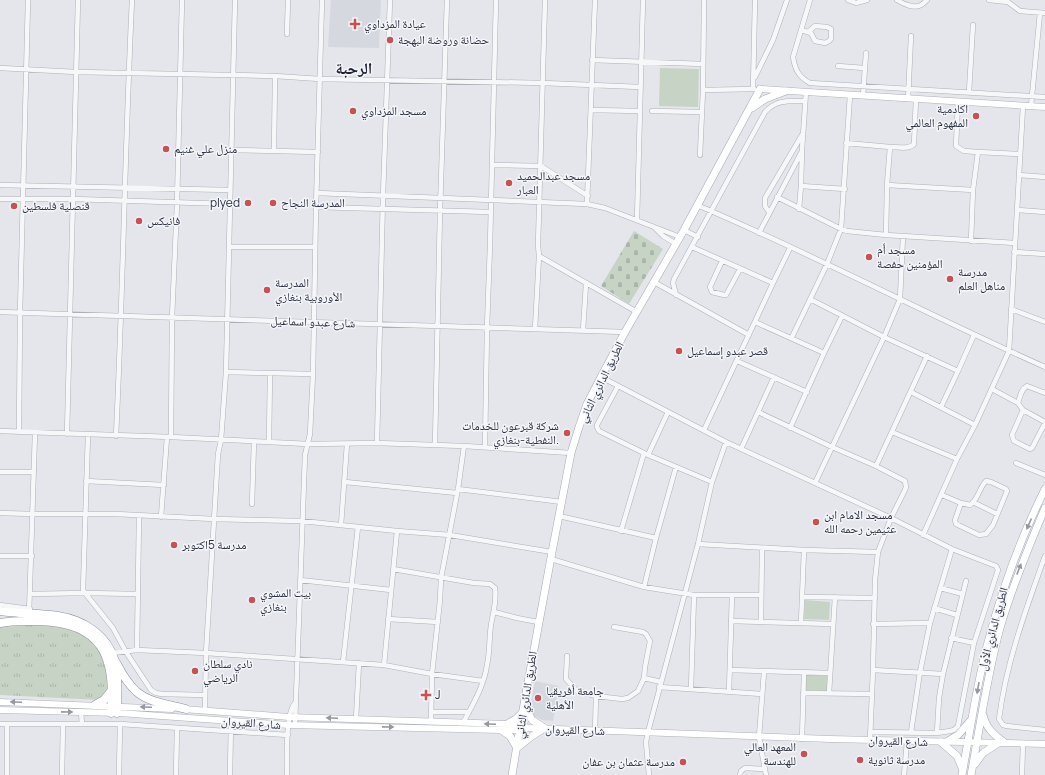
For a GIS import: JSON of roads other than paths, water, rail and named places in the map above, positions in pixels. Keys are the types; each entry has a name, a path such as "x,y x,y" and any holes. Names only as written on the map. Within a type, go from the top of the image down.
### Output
{"highway":[{"path":"0,611 30,612 57,616 80,622 93,629 105,641 115,662 129,684 138,692 153,700 186,710"},
{"path":"0,622 21,621 59,623 80,629 90,634 98,641 105,654 110,672 114,709"},
{"path":"114,709 115,662"},
{"path":"95,705 104,700 112,689"}],"main road":[{"path":"756,89 1045,107"},
{"name":"الطريق الدائري الثاني","path":"512,775 538,622 571,453 588,404 625,332 684,230 748,110 756,89"},
{"path":"748,110 765,99 786,91"},
{"name":"الطريق الدائري الأول","path":"963,773 987,647 1000,600 1020,544 1045,489"},
{"name":"الطريق الدائري الأول","path":"972,771 993,658 1008,602 1019,570 1045,508"},
{"path":"0,702 95,705 114,709"},
{"path":"504,727 517,748 544,729 532,720 524,704"},
{"path":"0,710 81,712 114,709 186,710 292,717 463,723 504,727 522,713"},
{"name":"شارع القيروان","path":"114,709 181,718 292,725 504,727 907,742 1002,742 1045,744"},
{"path":"972,771 983,753 1002,742 989,730 983,711"},
{"path":"963,773 957,756 943,742 958,735 973,718"}],"street":[{"path":"19,432 20,313 28,0"},
{"path":"66,434 78,0"},
{"path":"116,436 122,316 124,188 132,0"},
{"path":"161,517 169,437 172,318 178,188 182,0"},
{"path":"205,711 206,653 218,454 221,440 226,372 235,0"},
{"path":"287,34 288,0"},
{"path":"287,775 288,735 292,725 295,703 305,452 310,434 313,374 313,323 322,0"},
{"path":"377,443 382,209 390,0"},
{"path":"435,445 440,211 447,0"},
{"path":"485,447 496,0"},
{"path":"535,329 539,256 539,201 545,0"},
{"path":"587,204 595,0"},
{"path":"637,220 643,0"},
{"path":"700,156 703,90 704,0"},
{"path":"703,90 756,89 754,78 755,0"},
{"path":"754,78 773,40 787,0"},
{"path":"810,0 794,57 794,66 800,77 810,83 1045,97"},
{"path":"848,0 856,3 867,0"},
{"path":"897,0 905,4 918,6 927,0"},
{"path":"989,0 1005,1 1020,11 1042,13 1031,106"},
{"path":"969,92 973,25"},
{"path":"801,30 811,33 815,41 826,42 831,39 831,29 828,27 815,26 808,32"},
{"path":"908,98 911,36"},
{"path":"863,96 866,53"},
{"path":"592,60 703,64"},
{"path":"838,66 864,68"},
{"path":"0,68 76,72 128,72 444,82 543,83 640,87"},
{"path":"274,151 275,76"},
{"path":"799,209 806,92"},
{"path":"792,338 827,264 841,230 850,95"},
{"path":"846,144 911,147 914,144 916,99"},
{"path":"676,295 673,284 674,279 759,123 771,106 776,102 805,101"},
{"path":"958,102 956,146 964,151 1020,154"},
{"path":"923,535 957,459 975,425 1009,351 1023,106"},
{"path":"591,110 640,111"},
{"path":"652,111 702,112"},
{"path":"769,212 765,206 765,198 803,133"},
{"path":"886,235 890,147"},
{"path":"231,150 318,152"},
{"path":"759,233 802,150"},
{"path":"971,241 973,190 978,152"},
{"path":"492,165 541,166 588,196"},
{"path":"1019,175 1045,177"},
{"path":"0,185 230,190"},
{"path":"888,185 973,190"},
{"path":"801,186 844,189"},
{"path":"317,193 587,204 605,208 666,231 678,240"},
{"path":"777,196 841,230 886,235 1015,243"},
{"path":"0,199 73,199 177,204 229,204"},
{"path":"697,205 827,264 1045,367"},
{"path":"316,208 490,212"},
{"path":"1018,210 1045,212"},
{"path":"654,227 663,236 678,240"},
{"path":"684,230 698,237"},
{"path":"815,483 884,337 900,299 903,236"},
{"path":"229,247 315,247"},
{"path":"692,247 773,283"},
{"path":"704,430 790,248"},
{"path":"1014,252 1045,254"},
{"path":"539,256 637,312"},
{"path":"722,261 710,287 712,292 726,295 740,269"},
{"path":"654,282 749,335"},
{"path":"583,330 586,284"},
{"path":"810,299 884,337 958,371"},
{"path":"1011,309 1045,322"},
{"name":"شارع عبدو اسماعيل","path":"0,312 625,332"},
{"path":"790,428 842,316"},
{"path":"755,322 824,353"},
{"path":"941,407 974,334"},
{"path":"876,466 927,356"},
{"path":"737,361 806,392"},
{"path":"226,372 313,374"},
{"path":"269,441 270,373"},
{"path":"601,377 726,442 891,518 952,549 995,564 998,570 974,643 958,726 954,730 937,733 870,732"},
{"path":"741,448 774,377"},
{"path":"618,386 597,427 599,431 646,454 712,482"},
{"path":"1018,403 1021,393 1027,386 1045,393"},
{"path":"992,389 1018,403 1024,410 1045,423 1032,448 1014,441 1012,435 1024,410"},
{"path":"911,392 975,425"},
{"path":"620,531 646,454 668,412"},
{"path":"758,412 832,448 876,466 905,481 905,490 891,518 878,552 873,624 870,740"},
{"path":"0,431 269,441 308,444 377,443 464,446 571,453"},
{"path":"892,432 957,459"},
{"path":"0,605 30,612 35,433"},
{"path":"88,435 83,587 85,593 113,628 126,652 151,690 156,693 206,695"},
{"path":"252,504 254,441"},
{"path":"649,775 646,742 648,732 698,544 712,482 726,442"},
{"path":"341,525 347,444"},
{"path":"431,722 432,674 441,578 458,491 464,446"},
{"path":"1016,462 1045,475"},
{"path":"644,587 676,467"},
{"path":"0,472 34,472"},
{"path":"86,480 164,485"},
{"path":"942,495 970,505 986,481 1006,489 1007,491 988,533 984,535 979,535 956,524 955,520 961,503"},
{"path":"344,482 458,491 562,502"},
{"path":"973,502 997,514"},
{"path":"0,513 85,514 302,521 450,535 552,552"},
{"path":"137,650 139,516"},
{"path":"559,516 656,538"},
{"path":"343,662 358,527"},
{"path":"384,665 397,531"},
{"path":"698,544 804,550 878,552"},
{"path":"761,622 762,548"},
{"path":"910,732 930,622 952,549"},
{"path":"801,623 804,550"},
{"path":"0,556 32,556"},
{"path":"1045,556 1018,634 1010,663 999,719 1002,724 1007,726 1045,730"},
{"path":"551,559 644,587 694,595 761,595"},
{"path":"393,570 490,584 495,588 496,594 491,626 488,664 483,681 463,723"},
{"path":"300,580 391,590"},
{"path":"937,733 938,698 951,638 966,580"},
{"path":"940,588 963,594"},
{"path":"30,594 138,594"},
{"path":"691,689 694,595"},
{"path":"728,692 732,595"},
{"path":"802,597 875,598"},
{"path":"829,693 834,597"},
{"path":"934,608 957,615"},
{"path":"494,612 538,622"},
{"path":"388,619 438,622"},
{"path":"731,621 833,624"},
{"path":"873,624 930,622"},
{"path":"567,656 566,680 577,691 596,696 622,699 628,698 638,691 644,678 644,667 650,641 649,637 643,632 614,627"},
{"path":"951,638 974,643"},
{"path":"112,653 137,650 359,663 384,665 432,674 483,681"},
{"path":"356,719 359,663"},
{"path":"730,670 830,674"},
{"path":"873,670 943,674"},
{"path":"764,672 759,737 766,775"},
{"path":"802,738 804,673"},
{"path":"644,678 660,684 691,689 762,694"},
{"path":"803,694 872,694"},
{"path":"595,731 596,696"},
{"path":"81,712 82,724"},
{"path":"431,712 469,712"},
{"path":"230,775 231,722"},
{"path":"0,724 120,724 288,735"},
{"path":"7,724 7,775"},
{"path":"62,775 63,724"},
{"path":"119,775 120,724"},
{"path":"176,775 177,728"},
{"path":"904,775 907,742"},
{"path":"1022,775 1023,743"},
{"path":"740,775 741,771 745,768 765,769"}],"place":[{"name":"عيادة المزداوي","path":"355,24"},
{"name":"حضانة وروضة البهجة","path":"390,40"},
{"name":"مسجد المزداوي","path":"353,111"},
{"name":"اكادمية المفهوم العالمي","path":"976,116"},
{"name":"منزل علي غنيم","path":"166,149"},
{"name":"مسجد عبدالحميد العبار","path":"509,183"},
{"name":"plyed","path":"248,203"},
{"name":"المدرسة النجاح","path":"273,203"},
{"name":"قنصلية فلسطين","path":"14,206"},
{"name":"فانيكس","path":"139,221"},
{"name":"مسجد أم المؤمنين حفصة","path":"869,257"},
{"name":"مدرسة مناهل العلم","path":"950,279"},
{"name":"المدرسة الأوروبية بنغازي","path":"267,290"},
{"name":"قصر عبدو إسماعيل","path":"679,351"},
{"name":"شركة قبرعون للخدمات النفطية-بنغازي.","path":"567,433"},
{"name":"مسجد الامام ابن عثيمين رحمه الله","path":"816,522"},
{"name":"مدرسة 5اكتوبر","path":"174,545"},
{"name":"بيت المشوي بنغازي","path":"252,600"},
{"name":"نادي سلطان الرياضي","path":"195,671"},
{"name":"J","path":"426,695"},
{"name":"جامعة أفريقيا الأهلية","path":"538,698"},
{"name":"المعهد العالي للهندسة","path":"804,754"},
{"name":"مدرسة ثانوية","path":"860,760"},
{"name":"مدرسة عثمان بن عفان","path":"683,762"}],"district":[{"name":"الرحبة","path":"354,68"}]}
